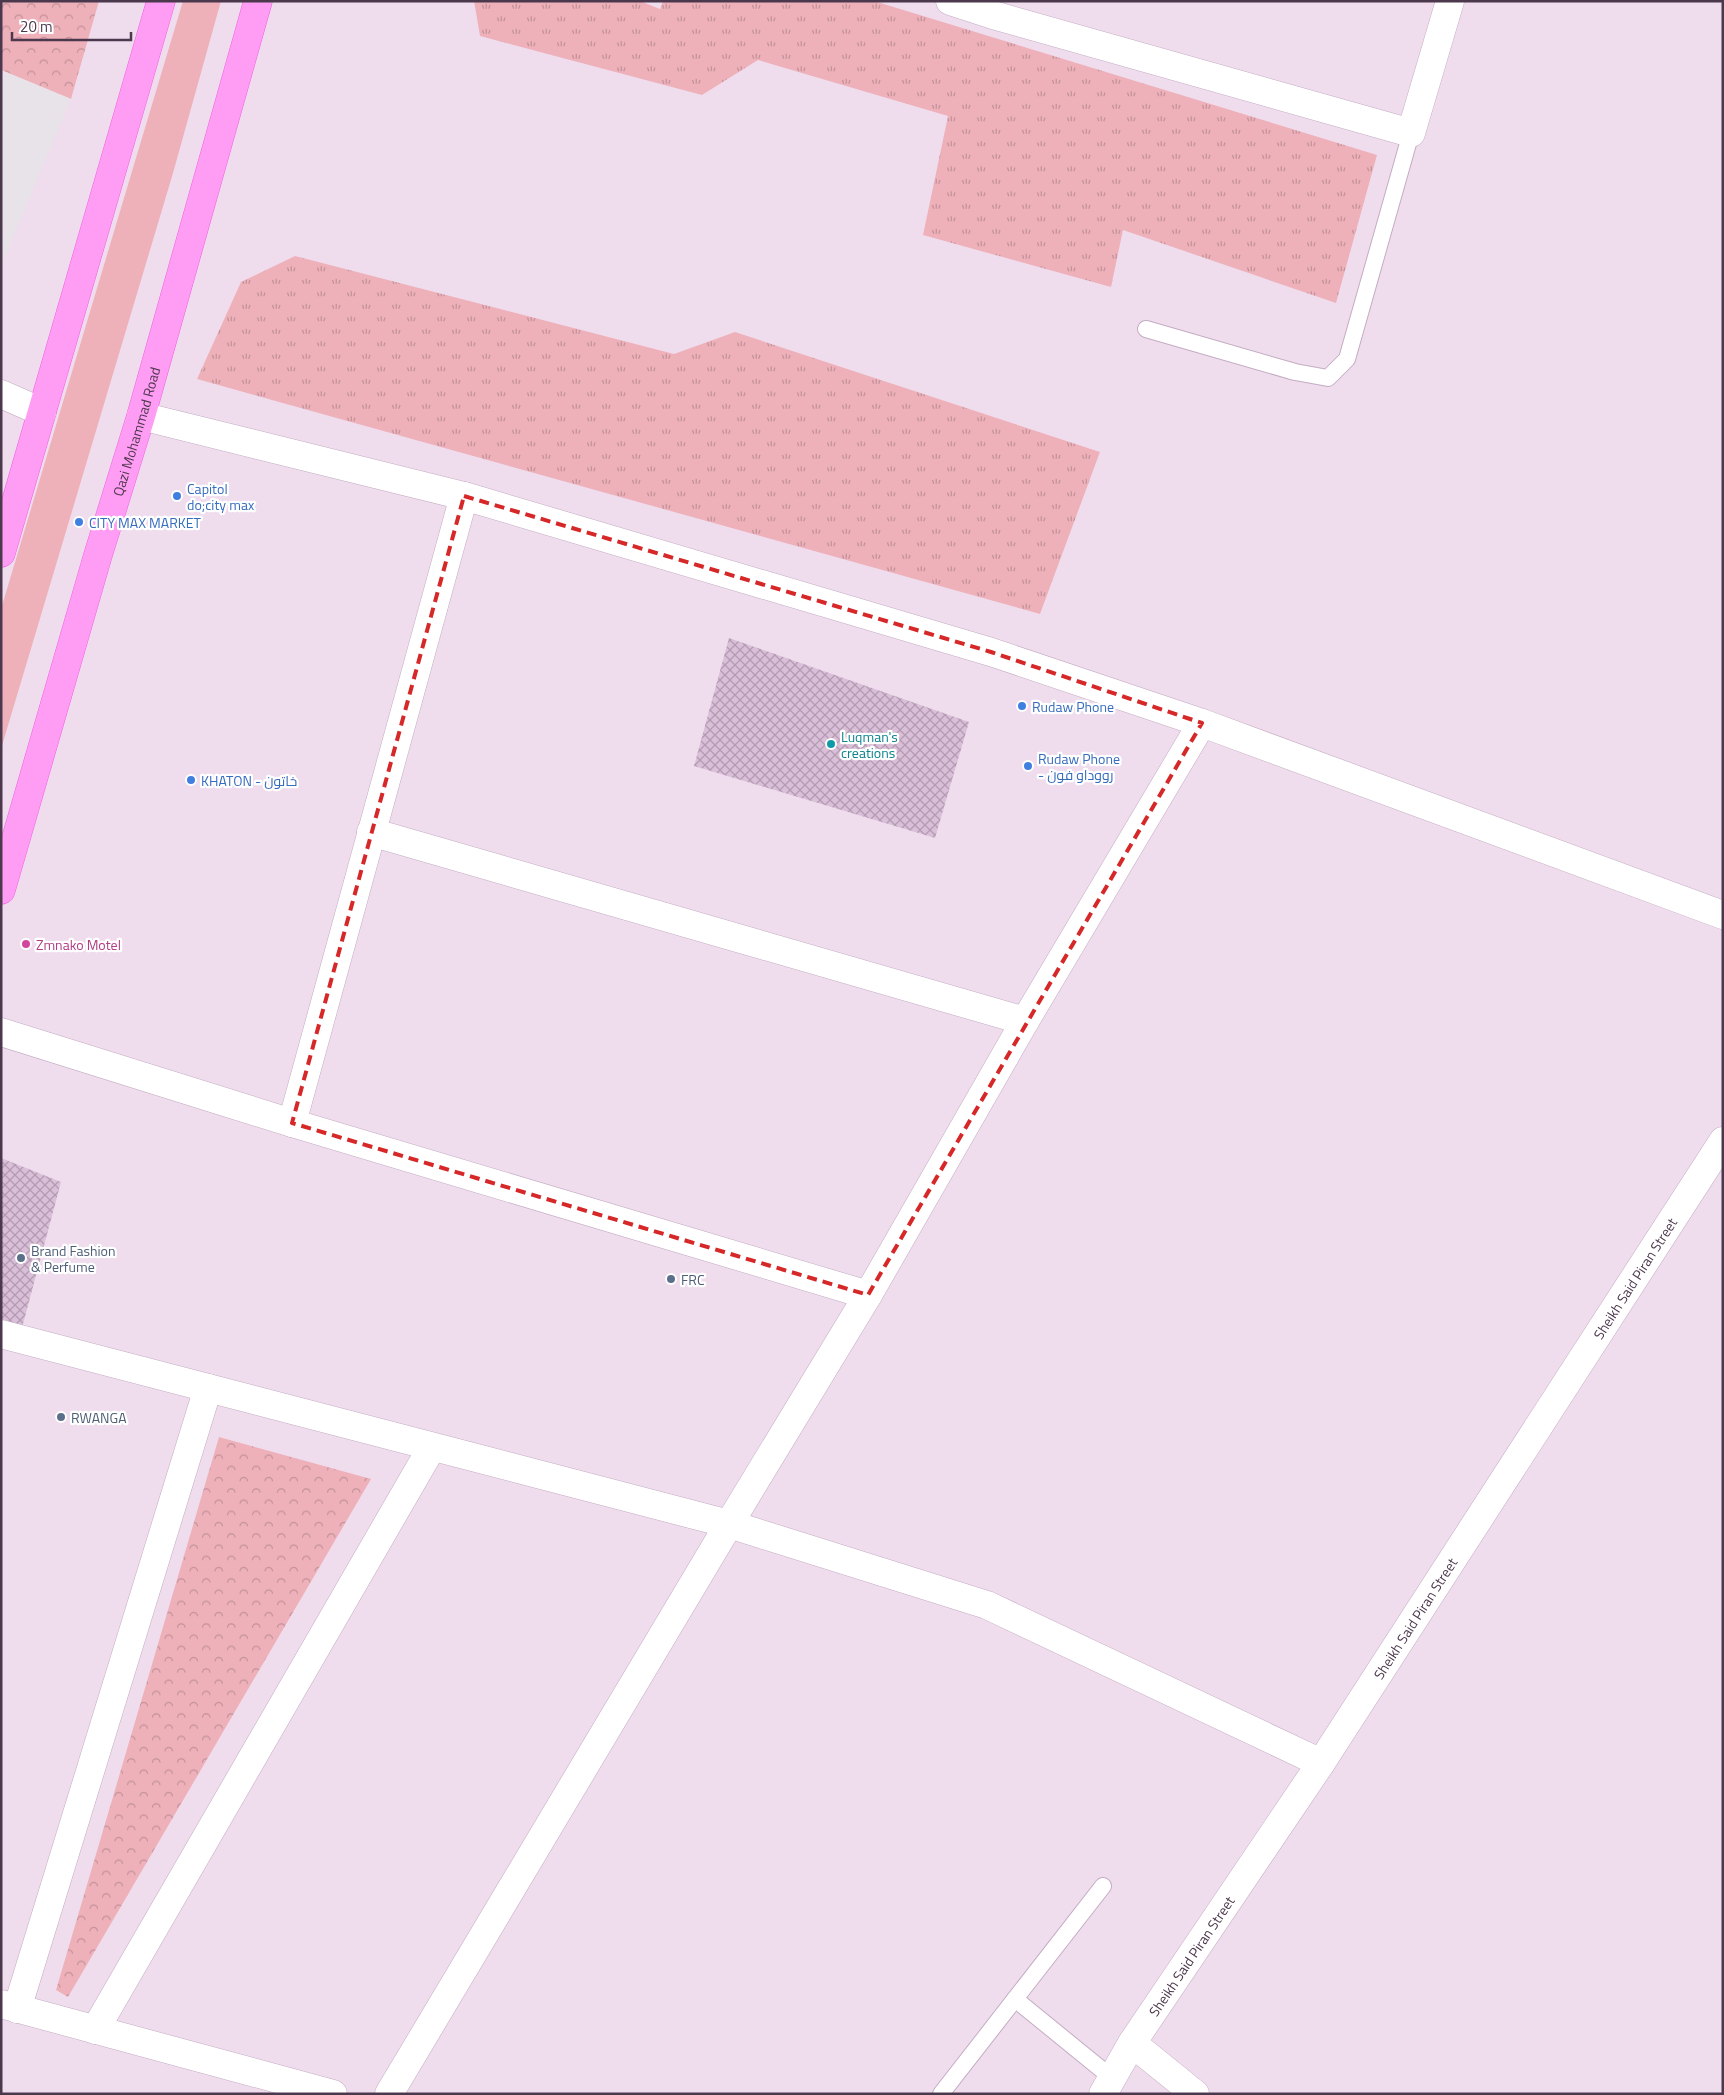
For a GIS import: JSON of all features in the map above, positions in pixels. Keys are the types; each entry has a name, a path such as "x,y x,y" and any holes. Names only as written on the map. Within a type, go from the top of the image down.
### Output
{"main road":[{"path":"1,553 161,1"},
{"name":"Qazi Mohammad Road","path":"1,890 98,555 141,416 258,1"}],"street":[{"path":"950,1 995,8 1411,133 1450,1"},
{"path":"1,394 42,412"},
{"path":"141,416 464,496 991,652 1202,723 1723,915"},
{"path":"292,1123 464,496"},
{"path":"389,2094 868,1295 1025,1021 1202,723"},
{"path":"371,832 1025,1021"},
{"path":"1,1032 292,1123 868,1295"},
{"name":"Sheikh Said Piran Street","path":"1108,2086 1132,2043 1320,1763 1722,1150"},
{"path":"1,1334 729,1524 987,1605 1320,1763"},
{"path":"208,1388 9,2007 332,2094"},
{"path":"95,2030 432,1447"},
{"path":"1132,2043 1195,2094"}],"lane":[{"path":"1146,329 1295,372 1328,378 1347,359 1411,133"},
{"path":"941,2094 1103,1886"},
{"path":"1015,1999 1108,2086"}],"highlighted area":[{"path":"464,496 991,652 1202,723 868,1295 292,1123"}],"shaded area":[{"path":"1,1 1723,1 1723,2094 1,2094"},
{"path":"1,70 71,99 1,266"}],"green space":[{"path":"1,1 99,1 71,99 1,70"},
{"path":"183,1 221,1 173,173 1,749 1,609"},
{"path":"474,1 640,1 660,9 663,1 874,1 1377,155 1336,303 1123,230 1111,287 923,235 948,116 758,60 702,95 480,36"},
{"path":"295,256 674,354 735,332 1100,452 1040,614 197,379 241,282"},
{"path":"219,1437 371,1479 68,1997 56,1990"}],"building":[{"name":"Luqman's creations","path":"729,638 969,722 935,838 694,766"},
{"name":"Brand Fashion & Perfume","path":"1,1158 61,1182 19,1339 1,1334"}],"place":[{"name":"Capitol do;city max","path":"177,496"},
{"name":"CITY MAX MARKET","path":"79,522"},
{"name":"Rudaw Phone","path":"1022,706"},
{"name":"Luqman's creations","path":"831,744"},
{"name":"Rudaw Phone - رووداو فون","path":"1028,766"},
{"name":"KHATON - خاتون","path":"191,780"},
{"name":"Zmnako Motel","path":"26,944"},
{"name":"Brand Fashion & Perfume","path":"21,1258"},
{"name":"FRC","path":"671,1279"},
{"name":"RWANGA","path":"61,1417"}]}
